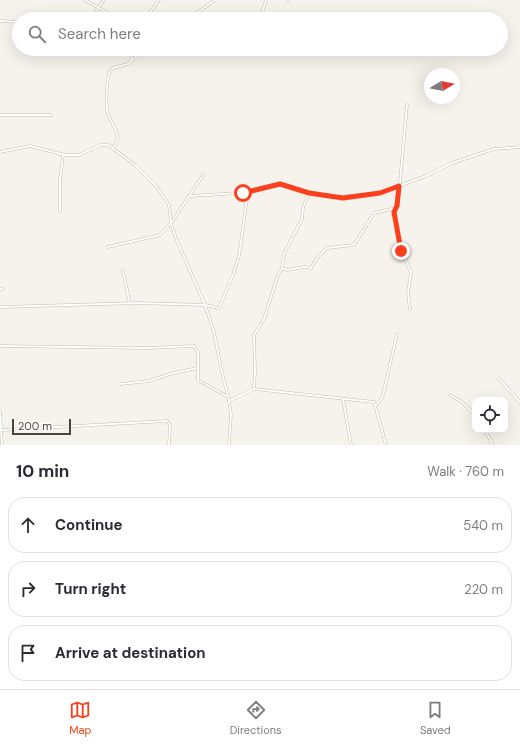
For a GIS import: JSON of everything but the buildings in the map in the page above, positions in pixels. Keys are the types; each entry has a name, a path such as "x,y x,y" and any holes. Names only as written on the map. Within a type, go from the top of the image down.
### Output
{"street":[{"path":"85,0 107,12"},
{"path":"96,12 104,0"},
{"path":"150,12 159,0"},
{"path":"198,12 215,0"},
{"path":"262,12 266,0"},
{"path":"0,21 12,22"},
{"path":"131,61 132,56"},
{"path":"113,147 116,144 117,135 107,109 108,73 113,68 124,66 137,56"},
{"path":"407,105 399,186 394,214 400,248 411,272 408,293 410,309"},
{"path":"0,115 51,115"},
{"path":"0,152 30,146 63,155 79,155 101,145 113,147 137,167 157,187 169,205 171,224 177,241 205,305 214,332 231,415 229,445"},
{"path":"190,196 248,192 280,184 309,193 347,197 380,193 429,175 452,163 494,149 520,147"},
{"path":"60,211 60,180 63,155"},
{"path":"108,247 157,237 171,224 203,175"},
{"path":"0,307 130,304 205,305 220,308 239,256 248,192"},
{"path":"253,389 255,363 254,338 264,319 278,275 282,268 284,254 300,223 303,208 309,193"},
{"path":"282,268 287,270 304,267 311,268 316,259 327,248 354,245 367,222 374,214 396,208"},
{"path":"123,271 130,304"},
{"path":"376,405 383,395 397,334"},
{"path":"0,346 153,348 194,346 198,350 197,377 199,382 228,397"},
{"path":"121,384 149,381 170,374 197,368"},
{"path":"499,379 520,402"},
{"path":"229,400 253,389 372,402 376,405 386,445"},
{"path":"450,395 462,402 472,413"},
{"path":"343,399 351,445"},
{"path":"0,412 2,445"},
{"path":"2,430 169,421 169,445"},
{"path":"487,433 493,445"}],"route":[{"path":"243,193 277,184 283,184 309,193 343,198 380,193 399,186 397,206 394,212 401,251"}]}
